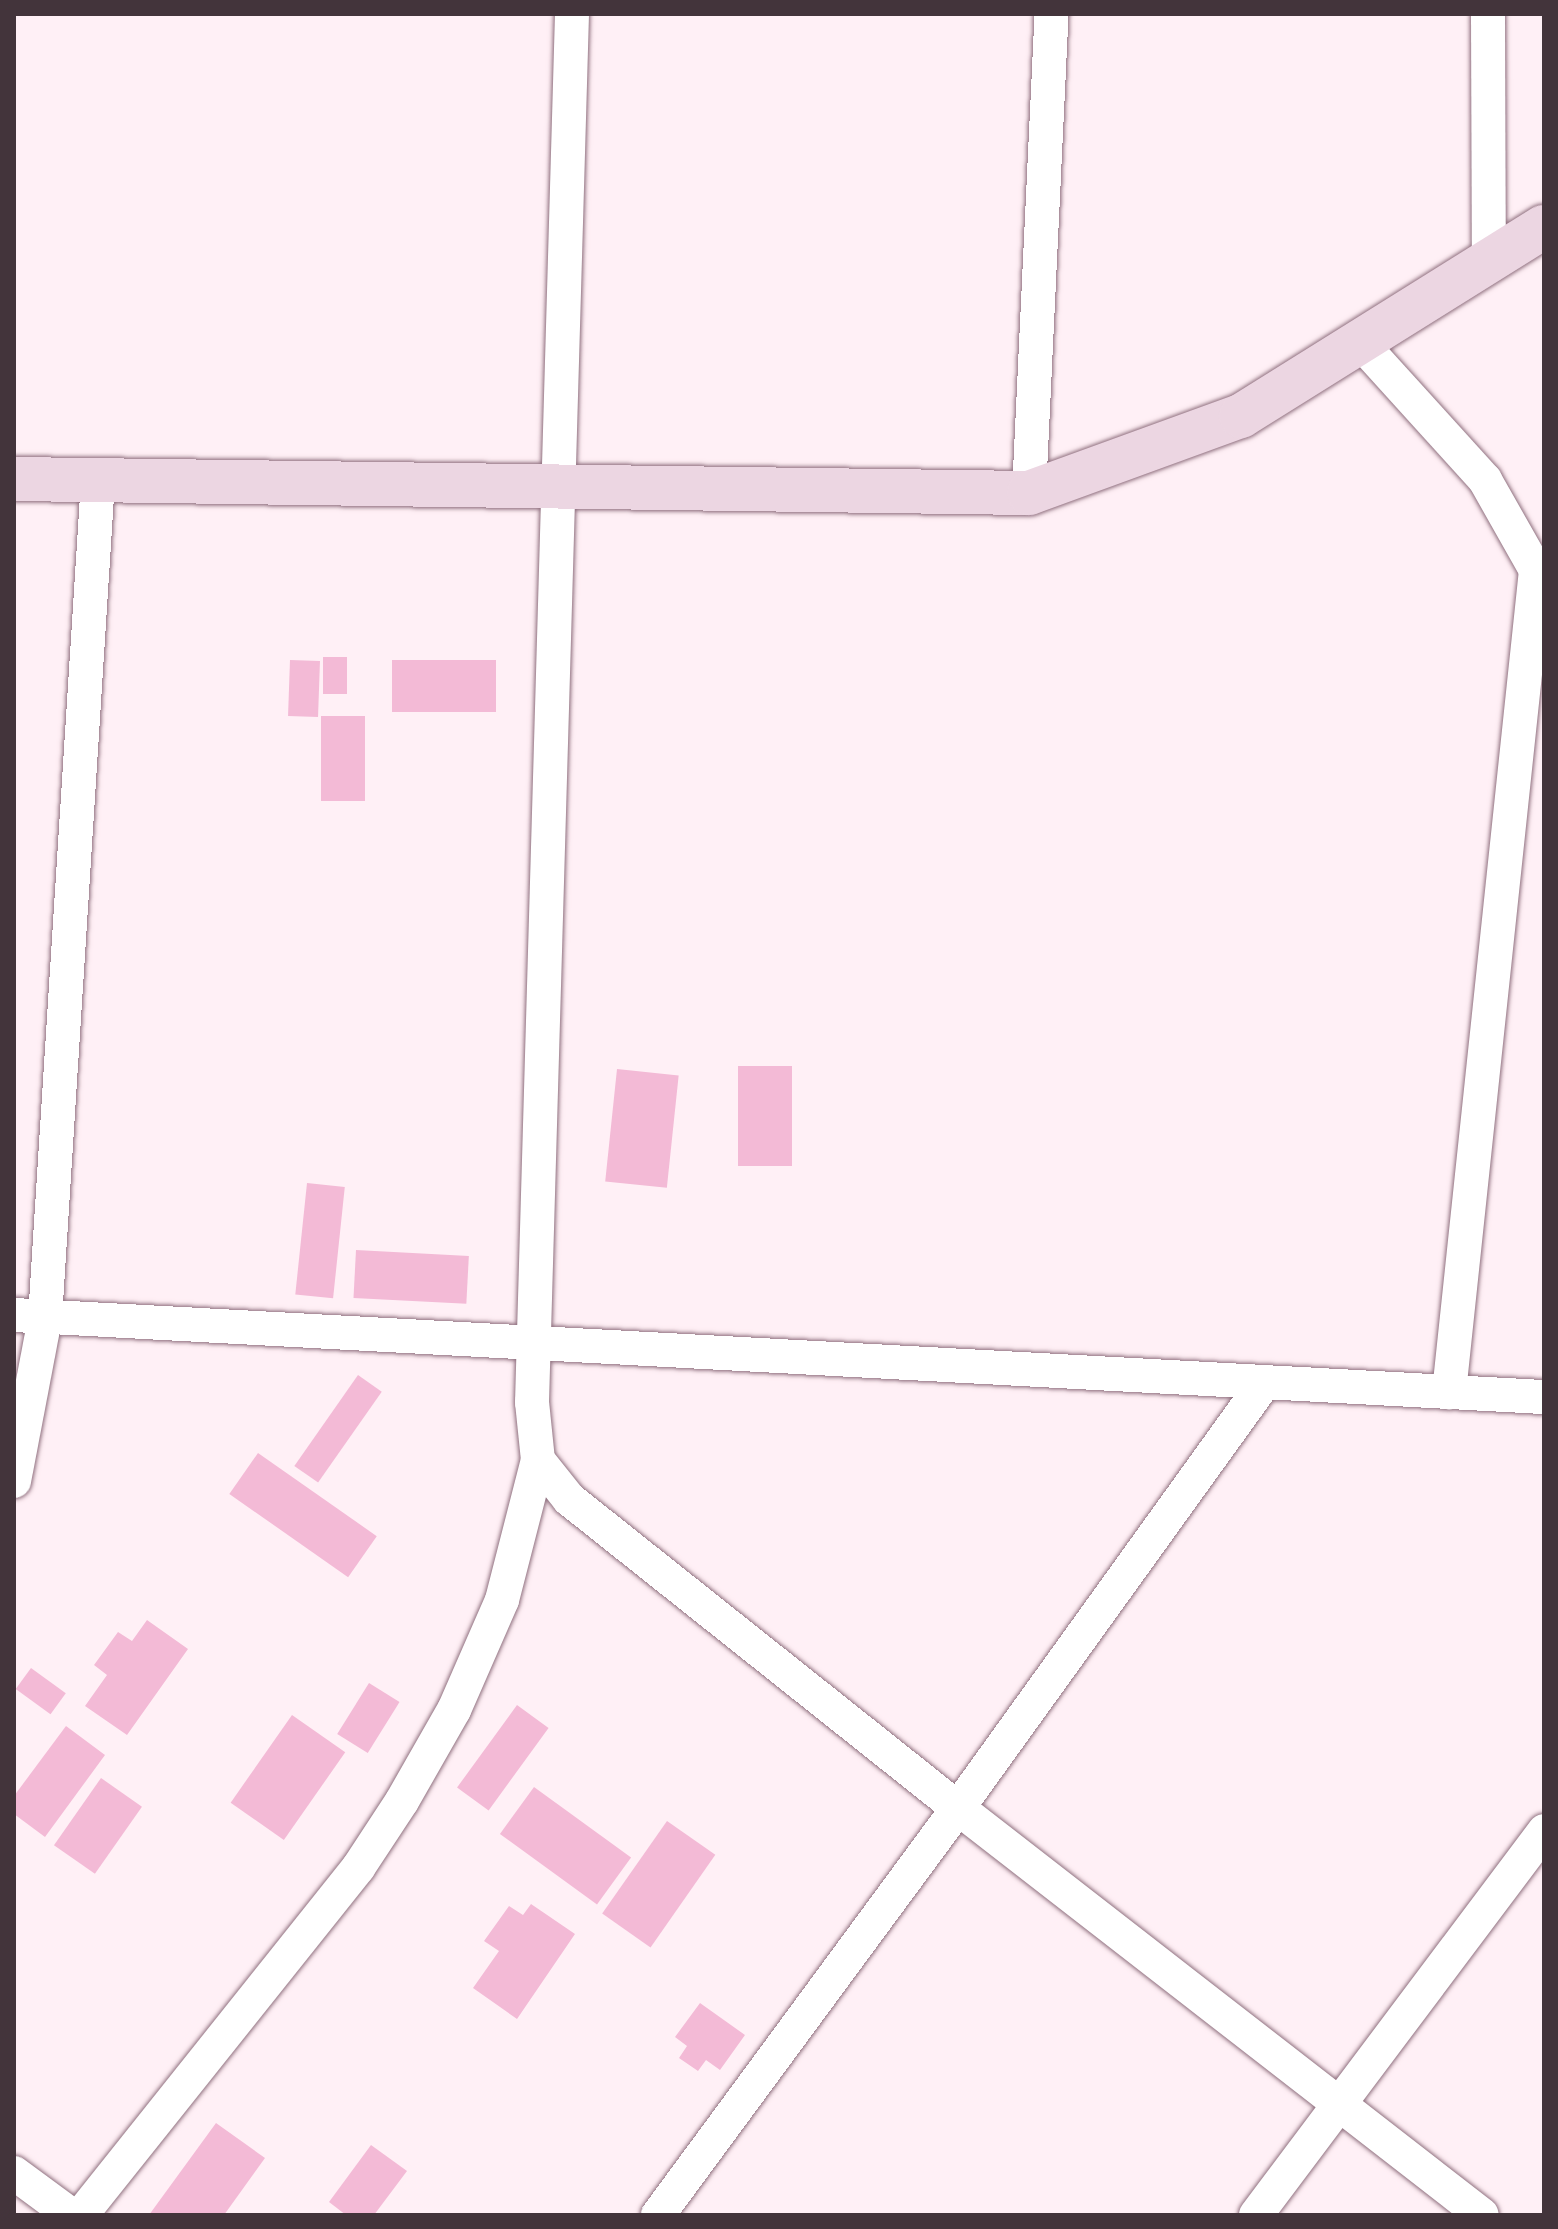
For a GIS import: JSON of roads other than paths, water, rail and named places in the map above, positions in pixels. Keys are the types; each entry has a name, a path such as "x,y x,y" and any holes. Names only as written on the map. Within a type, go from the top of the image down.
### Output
{"main road":[{"path":"14,479 1029,493 1241,416 1544,227"}],"street":[{"path":"81,2215 358,1868 402,1801 454,1710 502,1600 538,1460 537,1348 572,14"},
{"path":"1029,493 1052,14"},
{"path":"1488,14 1489,263"},
{"path":"1360,342 1485,480 1536,570 1449,1392"},
{"path":"14,1481 98,480"},
{"path":"29,1316 537,1348 1544,1397"},
{"path":"658,2215 958,1808 1264,1383"},
{"path":"538,1460 569,1499 1336,2107 1482,2215"},
{"path":"1256,2215 1544,1831"},
{"path":"14,2173 71,2215"}]}
